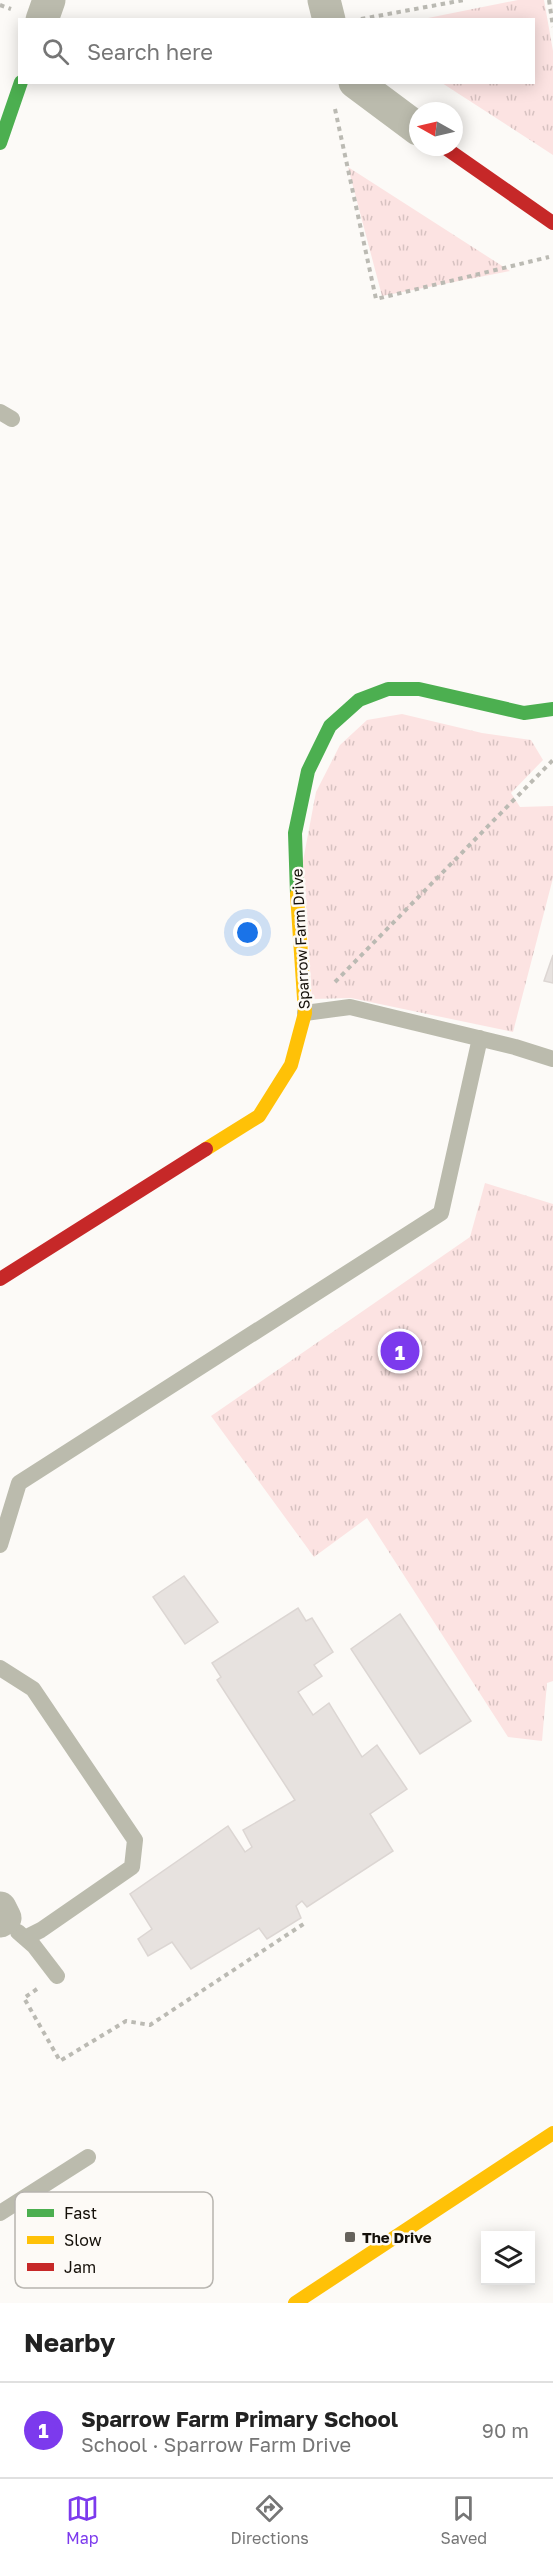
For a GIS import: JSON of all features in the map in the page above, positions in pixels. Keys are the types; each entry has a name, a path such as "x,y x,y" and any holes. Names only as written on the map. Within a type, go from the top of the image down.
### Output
{"street":[{"path":"43,18 49,0"},
{"path":"324,0 328,18"},
{"path":"0,143 20,84"},
{"path":"358,84 409,122"},
{"path":"457,156 553,223"},
{"name":"Sparrow Farm Drive","path":"0,1279 259,1116 291,1065 305,1013 297,913 295,833 308,771 330,726 359,700 388,689 419,689 524,713 553,710"},
{"path":"295,2303 553,2133"}],"lane":[{"path":"305,1013 350,1007 480,1038 553,1059"},
{"path":"0,1545 20,1483 441,1213 480,1038"},
{"path":"0,1668 33,1689 135,1840 132,1867 41,1930 7,1921"},
{"path":"7,1921 57,1976"},
{"path":"33,2192 88,2157"},
{"path":"0,2213 15,2203"}],"path":[{"path":"369,18 464,0"},
{"path":"549,0 553,27"},
{"path":"335,108 376,299 553,256"},
{"path":"305,1013 553,760"},
{"path":"7,1921 21,1956 40,1987 24,1998 60,2061 126,2020 150,2025 305,1923"}],"green space":[{"path":"518,0 544,0 553,51 553,155 444,84 535,84 535,18 428,18"},
{"path":"348,167 510,271 382,296"},
{"path":"402,714 482,733 531,740 543,760 511,793 520,807 553,806 553,878 513,1032 351,998 312,999 303,861 316,792 340,745 367,720"},
{"path":"485,1183 553,1204 553,1681 547,1683 542,1741 508,1737 367,1518 314,1557 211,1416 470,1237"}],"building":[{"path":"553,955 553,983 544,981"},
{"path":"184,1576 218,1622 185,1644 153,1597"},
{"path":"298,1608 306,1621 312,1618 333,1652 314,1665 322,1676 298,1692 313,1715 329,1703 362,1757 377,1745 407,1789 370,1814 393,1851 307,1907 302,1901 296,1906 301,1918 267,1939 259,1928 191,1969 172,1942 148,1956 138,1939 152,1929 130,1894 228,1826 245,1852 252,1847 243,1830 295,1800 217,1680 221,1677 212,1663"},
{"path":"400,1614 471,1721 420,1754 351,1649"}],"traffic: fast":[{"path":"0,143 20,84"},
{"path":"297,894 295,833 308,771 330,726 359,700 388,689 419,689 524,713 553,709"}],"traffic: slow":[{"path":"206,1149 259,1116 291,1065 305,1013 297,894"},
{"path":"295,2303 553,2133"}],"traffic: jam":[{"path":"457,156 553,223"},
{"path":"0,1279 206,1149"}],"place":[{"name":"Sparrow Farm Primary School","path":"400,1351"},
{"name":"The Drive","path":"350,2237"}]}
